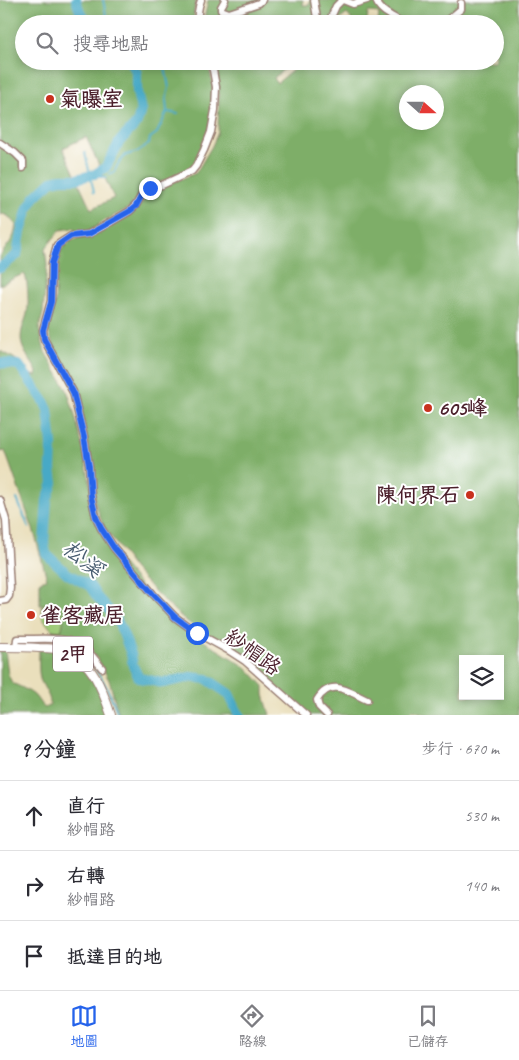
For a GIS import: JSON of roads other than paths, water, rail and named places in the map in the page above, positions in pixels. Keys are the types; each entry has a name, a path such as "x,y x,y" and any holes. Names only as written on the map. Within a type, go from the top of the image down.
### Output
{"main road":[{"name":"2甲","path":"0,647 36,644 65,650 80,659 94,675 106,700 110,715"}],"street":[{"path":"197,15 201,0"},
{"path":"225,0 221,10 230,12 259,3 262,0"},
{"path":"314,0 316,15"},
{"path":"332,15 336,6 343,0 353,4 367,0"},
{"path":"376,0 378,6 391,15"},
{"path":"453,15 461,8 461,3"},
{"name":"紗帽路","path":"213,70 216,87 215,110 211,132 204,150 192,171 162,185 150,188 143,193 136,206 89,234 71,236 58,245 52,263 51,302 43,330 44,339 73,392 84,437 89,466 91,496 96,517 114,548 175,617 197,633 245,661 306,715"},
{"path":"0,144 15,153 23,161 23,168"},
{"path":"0,500 6,520 10,588 9,596 6,600 0,601"},
{"path":"36,644 60,639 74,642 85,648 102,668"},
{"path":"327,715 317,700 320,695 330,688 339,687 367,700"}],"waterway":[{"name":"松溪","path":"76,0 83,15"},
{"path":"103,0 106,15"},
{"name":"松溪","path":"0,268 17,255 28,208 35,197 52,181 76,179 95,174 106,167 120,141 137,123 141,110 135,70"},
{"path":"110,174 114,172 126,155 137,152 149,144 150,138 157,133 167,112 166,99 169,88 166,70"},
{"path":"168,112 178,114"},
{"name":"松溪","path":"85,153 94,192"},
{"path":"95,174 100,177 107,177"},
{"name":"松溪","path":"0,363 19,365 44,401 48,410 52,444 51,469 53,483 47,500 44,543 46,554 68,574 90,586 97,597 116,618 139,678 163,683 191,677 207,679 229,694 240,715"},
{"path":"17,499 29,528"},
{"path":"78,647 102,679 118,715"}],"place":[{"name":"氣曝室","path":"50,99"},
{"name":"605峰","path":"428,408"},
{"name":"陳何界石","path":"470,495"},
{"name":"雀客藏居","path":"31,615"}]}
